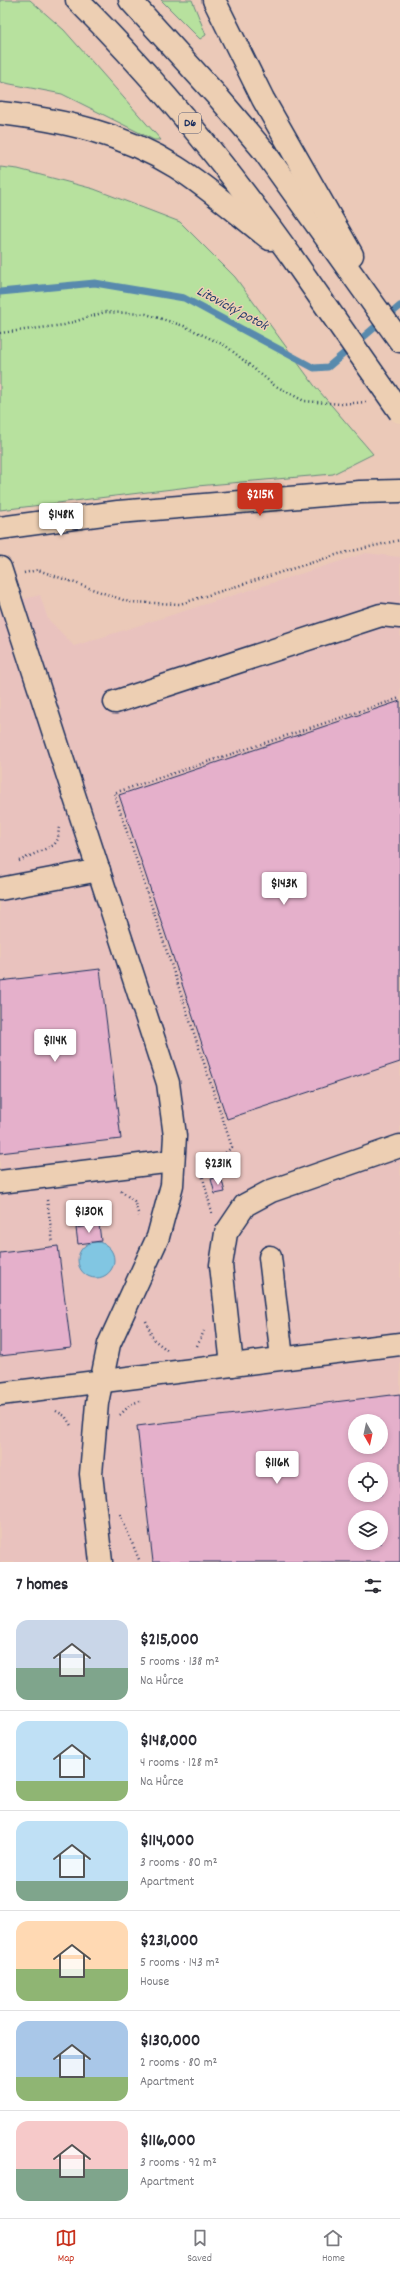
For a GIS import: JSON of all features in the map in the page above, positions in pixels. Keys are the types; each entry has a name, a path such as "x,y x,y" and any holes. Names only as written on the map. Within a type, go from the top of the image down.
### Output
{"main road":[{"name":"D6","path":"77,0 113,36 189,122 236,181 291,256 400,412"},
{"path":"130,0 208,85 330,230"},
{"path":"214,0 330,230 396,335"},
{"path":"0,113 86,127 135,145 190,176 291,256"},
{"path":"0,528 118,512 360,492 400,491"},
{"path":"10,571 99,870 168,1083 175,1136 172,1185 158,1237 110,1344 97,1403 91,1474 101,1562"},
{"path":"115,702 381,615 400,617"},
{"path":"0,889 99,870"},
{"path":"232,1364 221,1266 226,1233 245,1205 271,1190 400,1146"},
{"path":"0,1182 173,1161"},
{"path":"270,1257 282,1358"},
{"path":"0,1394 400,1344"}],"path":[{"path":"0,333 64,326 105,312 146,314 184,326 226,346 274,385 304,401 341,404 371,402"},
{"path":"10,571 38,570 129,602 180,604 339,554 400,540"},
{"path":"214,1220 202,1174 232,1147 114,793 400,698"},
{"path":"14,863 54,845 58,839 59,825"},
{"path":"117,1188 134,1201 139,1214 137,1225 161,1226"},
{"path":"47,1198 54,1243"},
{"path":"146,1319 146,1325 153,1339 172,1352"},
{"path":"195,1347 199,1343 204,1326"},
{"path":"119,1419 121,1413 131,1404 145,1398 160,1344"},
{"path":"52,1408 65,1416 72,1427 79,1445 94,1445"},
{"path":"119,1512 140,1562"}],"shaded area":[{"path":"366,553 400,557 400,1562 0,1562 0,605 40,595 48,619 74,646"}],"green space":[{"path":"0,0 30,0 64,30 161,140 154,140 62,94 0,82"},
{"path":"161,0 192,0 206,35 200,39"},
{"path":"0,167 18,169 94,189 180,222 235,277 314,385 373,454 333,474 197,486 0,510"}],"water":[{"path":"100,1242 109,1247 113,1253 113,1267 109,1273 100,1278 92,1278 83,1273 79,1267 78,1256 83,1247 89,1243"}],"building":[{"path":"400,701 400,1062 227,1119 119,795"},
{"path":"100,969 121,1139 0,1153 0,981"},
{"path":"221,1177 225,1192 215,1194 211,1179"},
{"path":"99,1224 101,1241 78,1244 76,1228"},
{"path":"58,1246 71,1348 0,1356 0,1253"},
{"path":"400,1394 400,1562 153,1562 137,1426"}],"waterway":[{"name":"Litovický potok","path":"0,292 95,283 184,298 314,368 328,367 400,306"}]}
